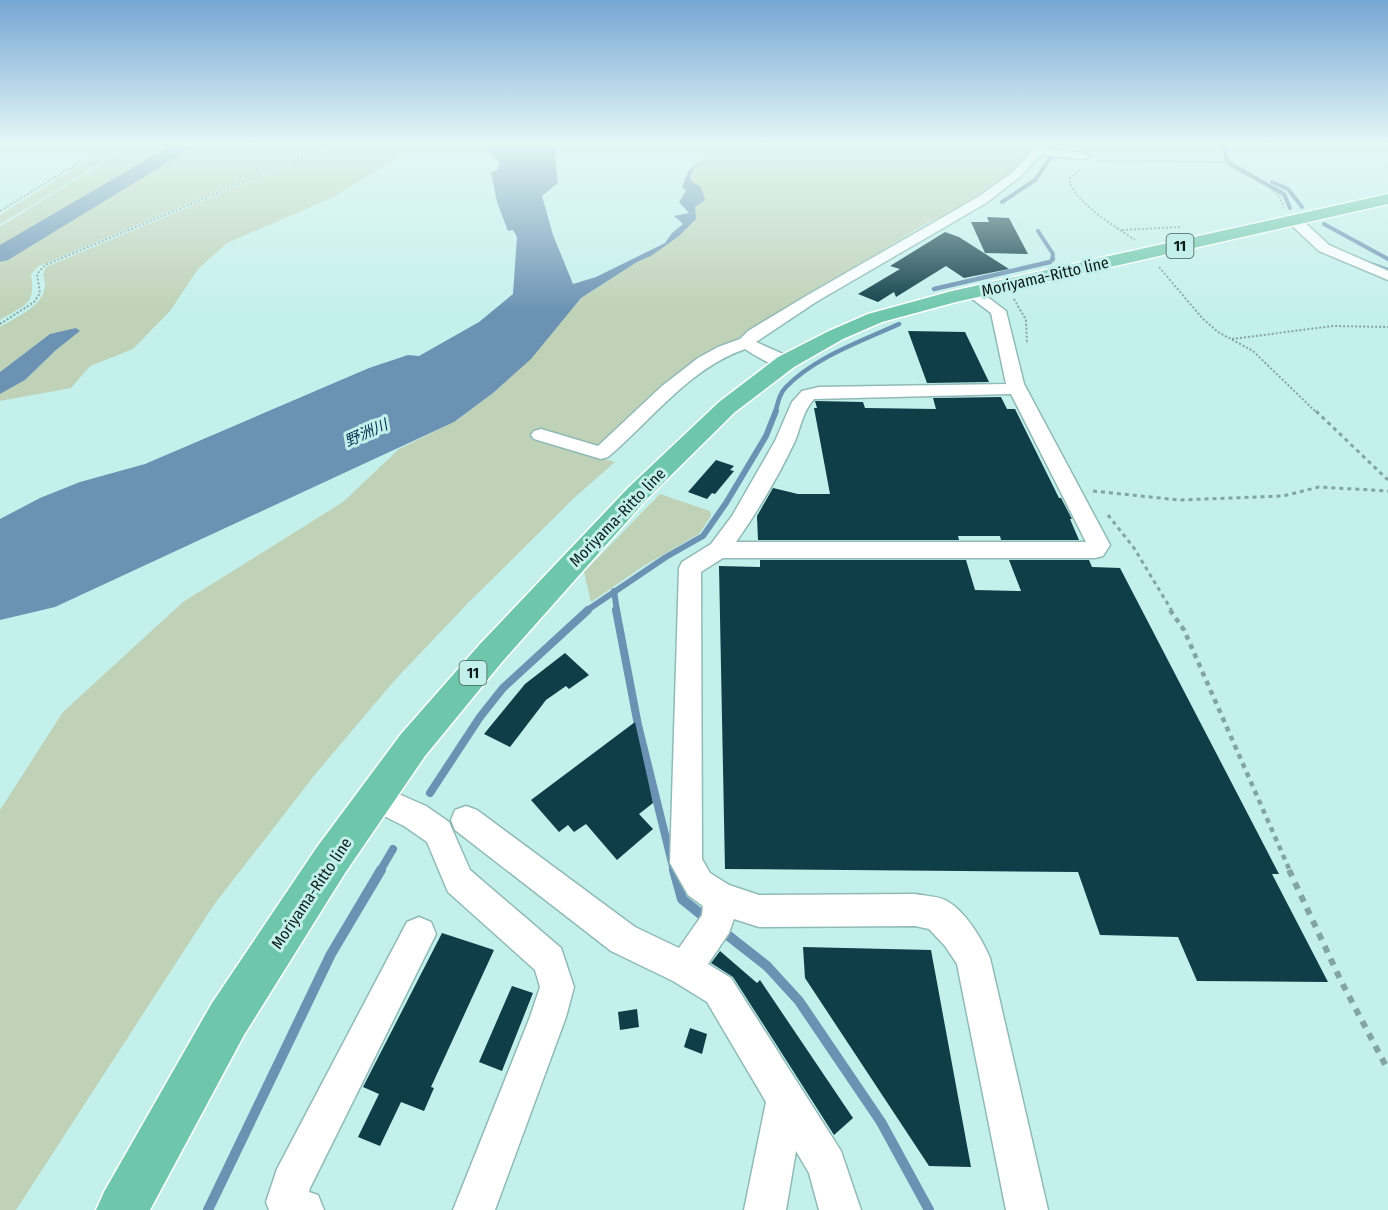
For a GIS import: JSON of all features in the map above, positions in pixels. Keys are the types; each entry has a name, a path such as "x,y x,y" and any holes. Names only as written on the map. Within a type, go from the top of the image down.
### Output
{"main road":[{"name":"Moriyama-Ritto line","path":"122,1210 228,1019 331,860 413,745 491,652 637,494 727,407 786,362 836,335 875,318 972,292 1386,199"}],"lane":[{"path":"541,435 601,453 679,379 729,347 746,343 754,334 811,299 983,199"},
{"path":"1294,220 1324,248 1388,276"},
{"path":"718,550 1095,550 1099,545 1017,389 998,311 972,292"},
{"path":"746,343 771,357 786,362"},
{"path":"716,916 686,863 690,568 718,550 741,520 785,441 798,406 808,395 819,392 1017,389"},
{"path":"376,797 415,816 438,832 459,882 549,960 557,987 548,1017 474,1210"},
{"path":"466,820 623,939 685,969 719,990 826,1165 840,1210"},
{"path":"716,916 759,910 915,910 938,914 957,934 973,958 1027,1210"},
{"path":"685,969 716,916"},
{"path":"303,1210 285,1202 291,1183 419,934"},
{"path":"765,1210 786,1099"}],"path":[{"path":"0,211 19,199"},
{"path":"0,324 34,302 40,293 37,274 45,266 203,199"},
{"path":"1083,199 1099,216 1132,237 1144,254 1168,275 1184,299 1203,319 1218,332 1253,351 1388,480"},
{"path":"1122,230 1158,227 1194,228 1219,237"},
{"path":"1014,298 1023,310 1027,323 1026,351"},
{"path":"1232,339 1334,326 1388,327"},
{"path":"1095,498 1089,491 1179,500 1283,496 1318,487 1388,491"},
{"path":"1106,513 1134,548 1157,590 1185,630 1268,824 1341,981 1388,1070"}],"green space":[{"path":"25,199 41,199 0,224 0,215"},
{"path":"44,199 90,199 0,259 0,227"},
{"path":"102,199 198,199 39,266 31,274 32,292 27,303 0,320 0,263"},
{"path":"207,199 328,199 227,243 198,269 170,311 133,349 90,366 71,388 0,401 0,394 25,380 80,331 50,334 0,372 0,327 25,312 39,300 45,284 43,274 46,267"},
{"path":"693,199 981,199 927,223 678,375 594,456 615,462 574,498 467,604 394,681 317,772 213,906 16,1210 0,1210 0,810 63,712 183,602 343,502 399,449 454,422 493,393 530,359 581,298 637,262 651,256 679,236 696,219"},
{"path":"660,494 710,511 711,516 699,534 642,567 591,602 584,572"}],"water":[{"name":"野洲川","path":"496,199 543,199 553,235 573,284 596,277 665,243 683,224 674,216 689,213 679,202 681,199 705,200 695,207 696,219 679,236 651,256 637,262 581,298 531,359 493,393 454,422 55,607 0,620 0,519 40,498 80,482 145,464 369,368 408,355 419,356 479,322 513,294 517,237 513,230 508,231"},
{"path":"76,328 80,331 25,380 0,394 0,372 50,334"}],"building":[{"path":"987,217 1009,218 1028,254 985,253 971,222 989,222"},
{"path":"945,232 959,237 1009,269 964,278 946,266 896,297 894,292 878,302 858,294 900,269 890,266"},
{"path":"908,331 965,332 989,382 927,383"},
{"path":"1001,397 1007,409 1015,409 1059,498 1072,519 1070,519 1079,540 1001,540 1000,536 958,536 959,540 758,540 757,516 773,488 798,494 830,494 814,408 817,408 815,401 863,402 865,408 936,409 933,398"},
{"path":"716,460 734,466 730,470 734,471 715,494 712,493 707,499 688,492"},
{"path":"760,560 966,560 975,590 1021,591 1009,560 1089,560 1092,567 1120,568 1279,874 1272,874 1328,982 1197,981 1178,937 1100,935 1078,872 725,869 719,566 760,567"},
{"path":"565,653 589,675 569,689 566,686 546,700 510,747 484,734 525,684"},
{"path":"635,722 653,803 639,814 653,829 617,860 586,824 574,832 568,825 559,832 531,800"},
{"path":"442,933 494,950 431,1087 434,1088 424,1111 401,1102 380,1146 358,1137 379,1094 363,1087"},
{"path":"803,947 931,950 971,1167 929,1166 805,978"},
{"path":"720,951 757,983 760,980 853,1118 834,1135 733,977 711,963"},
{"path":"512,986 533,993 502,1071 479,1062"},
{"path":"637,1009 639,1027 620,1030 618,1012"},
{"path":"690,1028 707,1034 702,1054 684,1047"}],"waterway":[{"path":"0,255 93,199"},
{"path":"1002,202 1006,199"},
{"path":"1286,199 1290,208"},
{"path":"1296,199 1302,207"},
{"path":"1324,224 1388,259"},
{"path":"1038,231 1053,254 1052,260"},
{"path":"934,289 1052,260"},
{"path":"1370,264 1388,270"},
{"path":"775,413 784,390 798,376 825,358 899,324"},
{"path":"614,592 666,557 703,536 726,503 766,436 776,411"},
{"path":"586,611 614,592"},
{"path":"614,592 617,611"},
{"path":"430,793 480,717 503,688 588,610"},
{"path":"616,610 638,725 674,871"},
{"path":"380,871 393,849"},
{"path":"208,1210 331,954 381,870"},
{"path":"674,870 682,899 708,920"},
{"path":"721,930 767,966 799,1001 881,1122 929,1210"}]}
